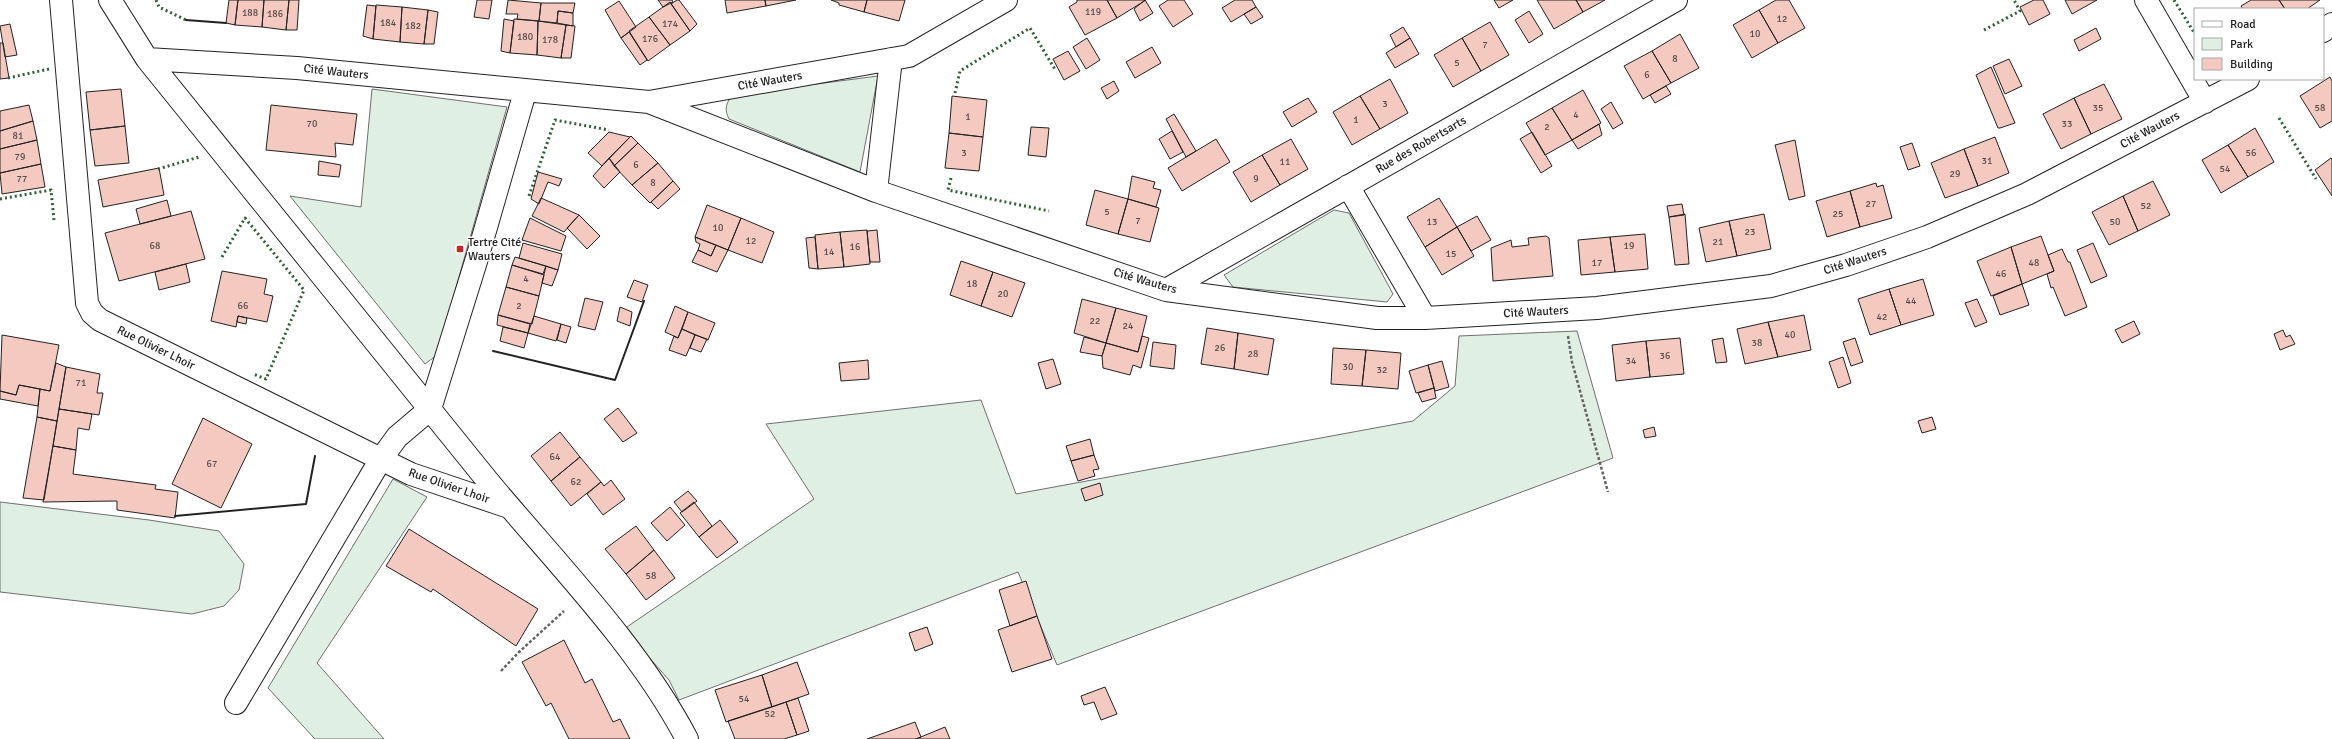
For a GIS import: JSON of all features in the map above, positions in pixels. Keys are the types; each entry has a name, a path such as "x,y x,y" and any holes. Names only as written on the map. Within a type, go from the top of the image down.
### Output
{"street":[{"name":"Rue Olivier Lhoir","path":"61,0 87,303 92,313 100,320 411,474 509,507"},
{"name":"Rue Olivier Lhoir","path":"110,0 147,59 509,507 585,594 653,683 687,739"},
{"name":"Cité Wauters","path":"147,59 297,68 525,92 649,102 909,56 1006,0"},
{"name":"Rue des Robertsarts","path":"1166,290 1676,0"},
{"path":"2146,0 2205,102"},
{"path":"2324,30 2332,24"},
{"path":"876,192 891,59"},
{"name":"Cité Wauters","path":"649,102 876,192 1166,290 1377,318 1425,318 1563,311 1771,286 1846,265 1927,238 2027,194 2246,80"},
{"path":"236,703 381,459 397,437 430,409 478,255 525,92"},
{"path":"1348,186 1425,318"}],"path":[{"path":"1563,311 1572,362 1608,492"},
{"path":"501,671 555,618"}],"green space":[{"path":"878,76 860,172 729,119 726,109 732,95"},
{"path":"372,89 507,107 437,355 425,364 290,196 361,207"},
{"path":"1334,210 1349,213 1393,294 1387,302 1233,287 1224,275"},
{"path":"1577,331 1613,458 1057,665 1018,572 679,700 669,680 624,629 814,499 766,424 981,400 1016,494 1413,421 1455,386 1459,336"},
{"path":"393,479 427,497 317,663 384,739 315,739 268,688"},
{"path":"0,502 149,520 219,531 244,564 239,590 224,606 192,614 0,592"}],"building":[{"path":"229,0 238,0 235,25 226,23"},
{"path":"238,0 264,0 262,27 235,25"},
{"path":"264,0 289,0 286,30 262,27"},
{"path":"289,0 299,0 297,30 286,30"},
{"path":"477,0 492,0 489,19 474,17"},
{"path":"508,0 541,3 539,21 517,19 518,14 506,14"},
{"path":"658,0 672,0 673,2 663,7"},
{"path":"679,0 697,24 690,31 671,4"},
{"path":"725,0 765,0 766,6 727,13"},
{"path":"765,0 796,0 766,6"},
{"path":"831,0 867,0 864,12 839,5 839,3"},
{"path":"867,0 905,0 899,21 864,12"},
{"path":"1077,0 1107,0 1117,18 1085,35 1069,7 1077,2"},
{"path":"1107,0 1146,0 1117,18"},
{"path":"1145,0 1153,13 1140,21 1134,9"},
{"path":"1168,0 1184,0 1193,14 1173,27 1159,6"},
{"path":"1235,0 1252,0 1256,7 1231,22 1222,8"},
{"path":"1494,0 1513,0 1499,8"},
{"path":"1537,0 1576,0 1583,12 1554,29"},
{"path":"1576,0 1605,0 1583,12"},
{"path":"1776,0 1789,0 1805,28 1778,43 1759,10"},
{"path":"2034,0 2043,0 2050,14 2029,25 2020,7"},
{"path":"2065,0 2097,0 2072,14"},
{"path":"2251,0 2279,0 2284,8 2242,8 2241,6"},
{"path":"2279,0 2320,0 2308,8 2284,8"},
{"path":"619,1 636,27 621,38 605,10"},
{"path":"670,2 690,31 670,45 649,17"},
{"path":"541,3 575,3 573,13 558,11 557,23 539,21"},
{"path":"367,5 376,6 373,39 363,36"},
{"path":"376,5 402,7 400,42 373,39"},
{"path":"402,7 428,10 424,44 400,42"},
{"path":"1256,7 1263,17 1251,24 1244,14"},
{"path":"428,10 438,12 434,44 424,44"},
{"path":"1759,10 1778,43 1752,58 1733,25"},
{"path":"558,11 573,13 573,26 557,23"},
{"path":"1529,11 1543,34 1529,43 1515,20"},
{"path":"649,17 670,45 648,61 629,31"},
{"path":"504,19 514,21 510,53 501,51"},
{"path":"514,19 538,21 537,55 510,53"},
{"path":"538,21 566,25 561,58 537,55"},
{"path":"1490,22 1509,55 1481,71 1462,38"},
{"path":"10,24 17,55 5,57 0,26"},
{"path":"566,25 575,26 571,58 561,58"},
{"path":"1403,27 1410,38 1396,47 1390,35"},
{"path":"2096,28 2101,39 2079,51 2074,40"},
{"path":"629,32 647,60 640,65 621,38"},
{"path":"1680,34 1699,68 1671,83 1652,51"},
{"path":"1087,38 1100,60 1086,69 1073,47"},
{"path":"1410,38 1419,54 1395,68 1386,53"},
{"path":"1462,38 1481,71 1453,87 1434,55"},
{"path":"0,43 3,43 9,78 0,79"},
{"path":"1152,47 1161,63 1135,78 1126,62"},
{"path":"1068,51 1080,71 1064,80 1053,59"},
{"path":"1652,51 1671,83 1643,99 1624,66"},
{"path":"2009,59 2022,86 2005,94 1993,66"},
{"path":"1991,67 2015,123 2000,128 1998,128 1976,75"},
{"path":"2330,77 2332,81 2332,121 2320,128 2300,96"},
{"path":"1390,79 1408,113 1380,129 1360,96"},
{"path":"1114,81 1119,91 1107,99 1101,88"},
{"path":"2104,84 2122,119 2091,134 2074,98"},
{"path":"1666,86 1671,94 1655,103 1650,95"},
{"path":"121,89 125,126 90,130 86,92"},
{"path":"1583,90 1601,123 1572,140 1552,108"},
{"path":"952,96 987,100 983,137 949,133"},
{"path":"1360,96 1380,129 1352,145 1333,112"},
{"path":"1308,98 1317,112 1292,127 1283,112"},
{"path":"2074,98 2091,134 2061,149 2043,114"},
{"path":"1611,102 1623,123 1613,129 1601,109"},
{"path":"29,105 33,121 0,131 0,111"},
{"path":"271,105 357,114 353,145 335,143 336,157 266,150"},
{"path":"1552,108 1572,140 1545,155 1526,123"},
{"path":"1174,114 1196,151 1186,157 1166,119"},
{"path":"33,121 37,140 0,149 0,131"},
{"path":"1599,124 1602,135 1578,149 1572,140"},
{"path":"125,126 129,163 95,166 90,130"},
{"path":"1031,127 1049,128 1046,157 1028,155"},
{"path":"2255,128 2274,162 2248,177 2228,145"},
{"path":"1172,131 1183,152 1170,159 1159,139"},
{"path":"609,132 630,137 602,166 588,153"},
{"path":"1532,132 1552,166 1541,173 1520,139"},
{"path":"949,133 983,137 979,171 945,168"},
{"path":"631,136 638,143 614,166 609,158"},
{"path":"1995,137 2009,173 1978,186 1964,149"},
{"path":"1216,139 1230,162 1182,191 1168,168"},
{"path":"1291,139 1308,169 1280,185 1262,155"},
{"path":"37,140 41,164 0,173 0,149"},
{"path":"1795,140 1805,196 1789,200 1775,145"},
{"path":"638,143 658,163 632,185 614,166"},
{"path":"1912,143 1920,166 1908,170 1900,147"},
{"path":"2228,145 2248,177 2221,193 2202,160"},
{"path":"1964,149 1978,186 1945,198 1931,163"},
{"path":"1262,155 1280,185 1251,202 1233,172"},
{"path":"609,158 620,172 604,188 593,176"},
{"path":"2331,158 2332,159 2332,196 2315,170"},
{"path":"319,161 341,165 339,177 318,175"},
{"path":"658,163 673,181 650,203 632,185"},
{"path":"41,164 45,187 2,194 0,173"},
{"path":"159,168 164,195 103,207 98,180"},
{"path":"538,172 562,179 559,186 548,182 539,204 531,199"},
{"path":"1132,176 1155,182 1153,188 1161,190 1156,207 1128,199"},
{"path":"673,181 680,189 658,209 651,202"},
{"path":"2153,181 2170,215 2138,231 2123,196"},
{"path":"1876,183 1877,187 1883,185 1892,218 1860,227 1850,191"},
{"path":"1095,190 1128,199 1118,234 1086,225"},
{"path":"1850,191 1860,227 1827,237 1816,201"},
{"path":"2123,196 2138,231 2109,245 2092,212"},
{"path":"541,198 579,215 564,232 532,216"},
{"path":"1439,198 1457,227 1425,247 1407,217"},
{"path":"1128,199 1159,208 1150,242 1118,234"},
{"path":"167,200 171,216 140,224 136,209"},
{"path":"1682,204 1684,215 1669,217 1667,206"},
{"path":"707,205 741,218 728,250 695,237"},
{"path":"191,211 205,259 119,281 105,233"},
{"path":"1685,214 1689,264 1675,265 1669,217"},
{"path":"1764,214 1771,249 1737,256 1729,221"},
{"path":"579,215 600,236 587,249 567,228"},
{"path":"1477,216 1491,240 1471,251 1457,227"},
{"path":"530,218 566,236 561,251 522,240"},
{"path":"741,218 774,232 762,263 728,250"},
{"path":"1729,221 1737,256 1706,262 1699,228"},
{"path":"1457,227 1474,256 1442,275 1425,247"},
{"path":"867,230 870,264 844,267 840,232"},
{"path":"877,230 880,262 870,262 867,231"},
{"path":"840,232 844,267 818,269 815,235"},
{"path":"1645,234 1648,269 1615,272 1610,237"},
{"path":"1546,236 1549,238 1553,276 1493,281 1491,248 1511,240 1512,247 1529,245 1528,238"},
{"path":"2041,236 2054,271 2022,284 2011,247"},
{"path":"695,237 716,245 711,256 698,250 700,244 696,242"},
{"path":"815,237 818,269 809,268 806,238"},
{"path":"1610,237 1615,272 1581,275 1578,240"},
{"path":"523,243 562,254 558,270 519,258"},
{"path":"2093,243 2107,276 2091,283 2077,250"},
{"path":"716,245 728,250 717,272 692,262 698,250 711,256"},
{"path":"2011,247 2022,284 1991,296 1977,261"},
{"path":"2062,249 2068,262 2070,262 2087,307 2065,316 2053,287 2051,288 2047,274 2054,271 2048,255"},
{"path":"515,257 546,266 543,274 512,265"},
{"path":"961,261 993,272 981,306 950,295"},
{"path":"186,264 190,282 159,290 155,272"},
{"path":"512,265 544,275 539,296 506,287"},
{"path":"546,266 558,270 552,286 542,283"},
{"path":"222,271 267,279 264,294 273,296 267,322 238,316 236,327 211,321"},
{"path":"993,272 1025,283 1012,317 981,306"},
{"path":"1923,279 1934,315 1901,325 1889,289"},
{"path":"634,280 648,285 642,302 627,297"},
{"path":"2022,284 2029,305 2000,315 1993,296"},
{"path":"506,287 539,296 532,324 498,315"},
{"path":"1889,289 1901,325 1870,335 1858,299"},
{"path":"585,298 603,302 595,330 578,326"},
{"path":"1082,299 1116,308 1106,343 1074,333"},
{"path":"1977,299 1987,322 1975,327 1965,303"},
{"path":"675,306 688,312 678,338 665,332"},
{"path":"620,307 632,312 630,326 617,321"},
{"path":"1116,308 1147,316 1138,352 1106,343"},
{"path":"688,312 715,323 708,340 682,329"},
{"path":"498,315 530,324 528,333 497,325"},
{"path":"1804,315 1811,350 1778,357 1768,322"},
{"path":"238,316 247,318 246,324 237,322"},
{"path":"534,316 561,324 556,341 528,333"},
{"path":"2134,321 2140,334 2122,343 2115,330"},
{"path":"1768,322 1778,357 1745,364 1737,329"},
{"path":"561,324 571,327 566,343 557,340"},
{"path":"503,327 528,333 524,348 500,341"},
{"path":"1207,328 1238,333 1234,369 1201,364"},
{"path":"682,329 695,335 686,356 669,350 674,336 678,338"},
{"path":"2283,330 2286,337 2290,335 2295,344 2280,350 2274,334"},
{"path":"1238,333 1274,339 1268,375 1234,369"},
{"path":"2,335 59,345 50,391 19,385 16,395 0,391"},
{"path":"695,335 707,339 701,352 690,348"},
{"path":"1142,336 1149,338 1141,368 1133,365 1130,375 1103,368 1102,356 1106,343 1138,352"},
{"path":"1084,337 1106,343 1102,356 1080,352"},
{"path":"1680,338 1684,374 1650,377 1646,341"},
{"path":"1723,338 1727,362 1716,363 1712,340"},
{"path":"1855,338 1863,362 1851,366 1843,342"},
{"path":"1646,341 1650,377 1616,381 1612,345"},
{"path":"1153,342 1176,345 1174,369 1150,366"},
{"path":"1333,348 1366,350 1362,386 1331,384"},
{"path":"1366,350 1401,353 1398,389 1362,386"},
{"path":"1843,357 1851,383 1838,388 1829,362"},
{"path":"1053,359 1061,384 1046,389 1038,363"},
{"path":"868,360 869,379 841,381 839,363"},
{"path":"1442,361 1449,387 1435,391 1428,365"},
{"path":"56,363 66,367 57,421 37,417 40,389 50,391"},
{"path":"1428,365 1434,388 1416,393 1409,371"},
{"path":"66,367 100,374 97,393 103,393 99,415 59,409"},
{"path":"19,385 40,389 38,406 0,399 0,391 16,395"},
{"path":"1434,388 1436,398 1422,402 1418,393"},
{"path":"618,408 637,433 623,442 604,419"},
{"path":"59,409 92,414 89,430 78,428 76,450 53,446"},
{"path":"37,417 57,421 44,500 23,498"},
{"path":"1932,417 1936,429 1922,433 1918,421"},
{"path":"203,418 252,444 221,508 172,484"},
{"path":"1654,427 1656,436 1645,438 1643,430"},
{"path":"560,432 580,457 551,481 531,456"},
{"path":"1090,439 1094,455 1071,461 1066,446"},
{"path":"53,446 76,450 73,474 156,485 155,489 178,492 175,518 117,510 117,501 43,502"},
{"path":"1094,455 1099,469 1093,470 1095,476 1078,481 1071,461"},
{"path":"580,457 601,482 571,506 551,481"},
{"path":"611,480 625,499 603,515 587,494 601,482 604,486"},
{"path":"1100,483 1103,495 1085,501 1081,489"},
{"path":"688,491 697,501 682,512 674,502"},
{"path":"694,502 712,526 699,537 680,513"},
{"path":"670,507 685,525 667,541 651,523"},
{"path":"720,520 738,542 717,558 699,537"},
{"path":"636,526 654,550 626,574 605,549"},
{"path":"409,529 538,609 516,646 433,589 431,592 386,566"},
{"path":"654,550 675,578 646,600 626,574"},
{"path":"1026,581 1037,616 1010,626 999,590"},
{"path":"1037,616 1052,659 1012,672 998,630"},
{"path":"927,627 933,644 915,651 909,633"},
{"path":"564,640 585,683 592,679 613,722 620,719 630,739 569,739 551,703 546,706 522,662"},
{"path":"797,662 809,694 772,707 762,675"},
{"path":"762,675 772,707 726,722 715,690"},
{"path":"1105,687 1117,714 1101,720 1094,702 1084,705 1081,696"},
{"path":"798,698 809,731 797,735 786,702"},
{"path":"786,702 797,735 784,739 735,739 728,721"},
{"path":"915,722 921,737 916,739 867,739"},
{"path":"945,727 950,739 916,739"}],"hedge":[{"path":"156,0 159,7 186,20"},
{"path":"1984,30 2020,11 2014,0"},
{"path":"2174,0 2194,32"},
{"path":"955,93 960,71 1030,28 1056,71"},
{"path":"8,78 49,69"},
{"path":"2279,118 2316,179"},
{"path":"529,196 555,120 609,130"},
{"path":"158,169 199,157"},
{"path":"951,178 948,190 1049,211"},
{"path":"0,199 51,190 54,220"},
{"path":"222,257 245,218 304,290 266,379 253,374"}],"wall":[{"path":"186,20 226,23"},
{"path":"493,351 615,380 644,301"},
{"path":"175,516 306,504 315,456"}],"place":[{"name":"Tertre Cité Wauters","path":"460,249"}]}
